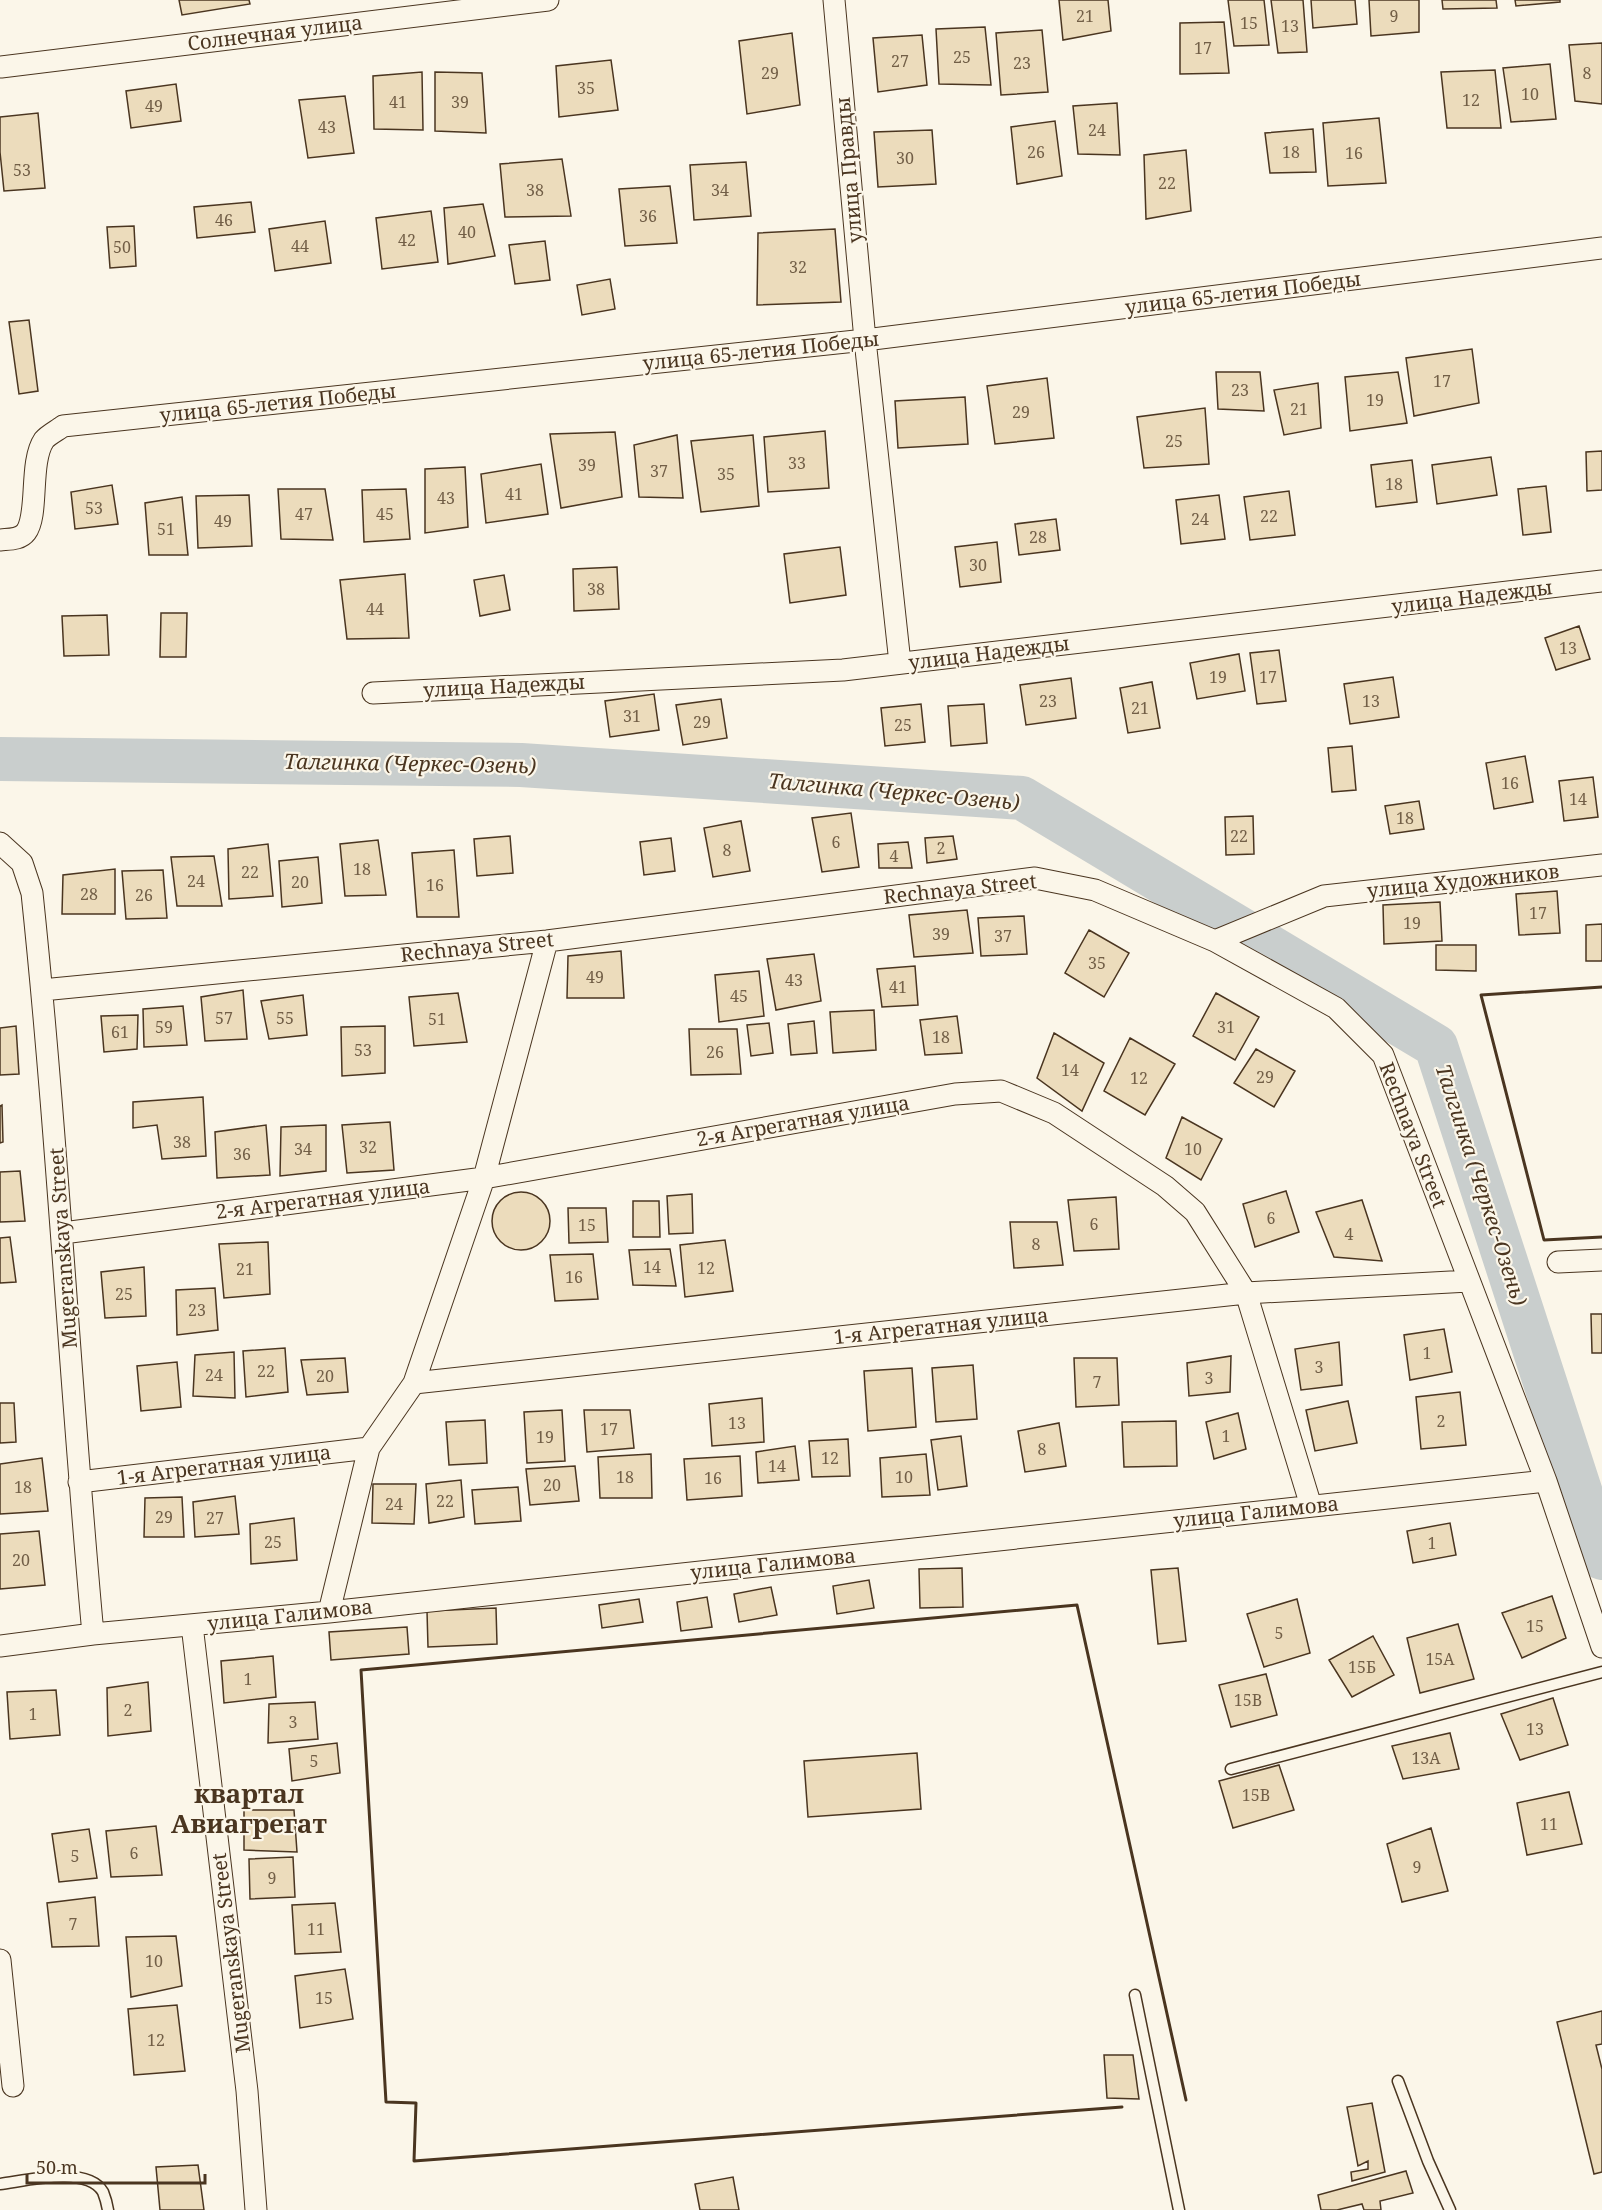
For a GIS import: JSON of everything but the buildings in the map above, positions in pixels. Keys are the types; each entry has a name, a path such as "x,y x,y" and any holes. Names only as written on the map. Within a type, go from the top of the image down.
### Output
{"street":[{"name":"Солнечная улица","path":"1,67 548,0"},
{"name":"улица Правды","path":"834,0 865,340 900,663"},
{"name":"улица 65-летия Победы","path":"0,540 14,539 26,532 30,519 37,461 45,439 63,426 865,340 1602,248"},
{"name":"улица Надежды","path":"373,693 843,670 1602,581"},
{"name":"Mugeranskaya Street","path":"0,843 22,862 32,893 63,1233 79,1482 93,1634"},
{"name":"улица Художников","path":"1215,941 1324,896 1602,865"},
{"name":"Rechnaya Street","path":"42,990 548,941 1035,878 1095,890 1215,941 1336,1008 1383,1055 1546,1481 1602,1647"},
{"path":"329,1612 369,1448 414,1383 484,1178 548,941"},
{"name":"2-я Агрегатная улица","path":"63,1233 484,1178 955,1094 1001,1091 1054,1113 1165,1186 1196,1212 1246,1293 1311,1506"},
{"path":"1558,1262 1602,1260"},
{"name":"1-я Агрегатная улица","path":"414,1383 1246,1293 1469,1281"},
{"name":"1-я Агрегатная улица","path":"79,1482 369,1448"},
{"name":"улица Галимова","path":"0,1646 93,1634 329,1612 1546,1481"},
{"name":"Mugeranskaya Street","path":"192,1625 247,2091 256,2210"},
{"path":"0,1960 13,2086"}],"lane":[{"path":"1231,1769 1602,1672"},
{"path":"1135,1995 1179,2210"},
{"path":"1398,2081 1428,2161 1450,2210"},
{"path":"0,2184 66,2175 87,2180 102,2190 108,2210"}],"waterway":[{"name":"Талгинка (Черкес-Озень)","path":"0,759 521,765 1022,798 1436,1046 1602,1558"}],"wall":[{"path":"1602,987 1481,995 1544,1240 1602,1237"},
{"path":"1122,2107 414,2161 416,2103 386,2102 361,1670 1077,1605 1186,2100"}],"district":[{"name":"квартал Авиагрегат","path":"249,1809"}]}
